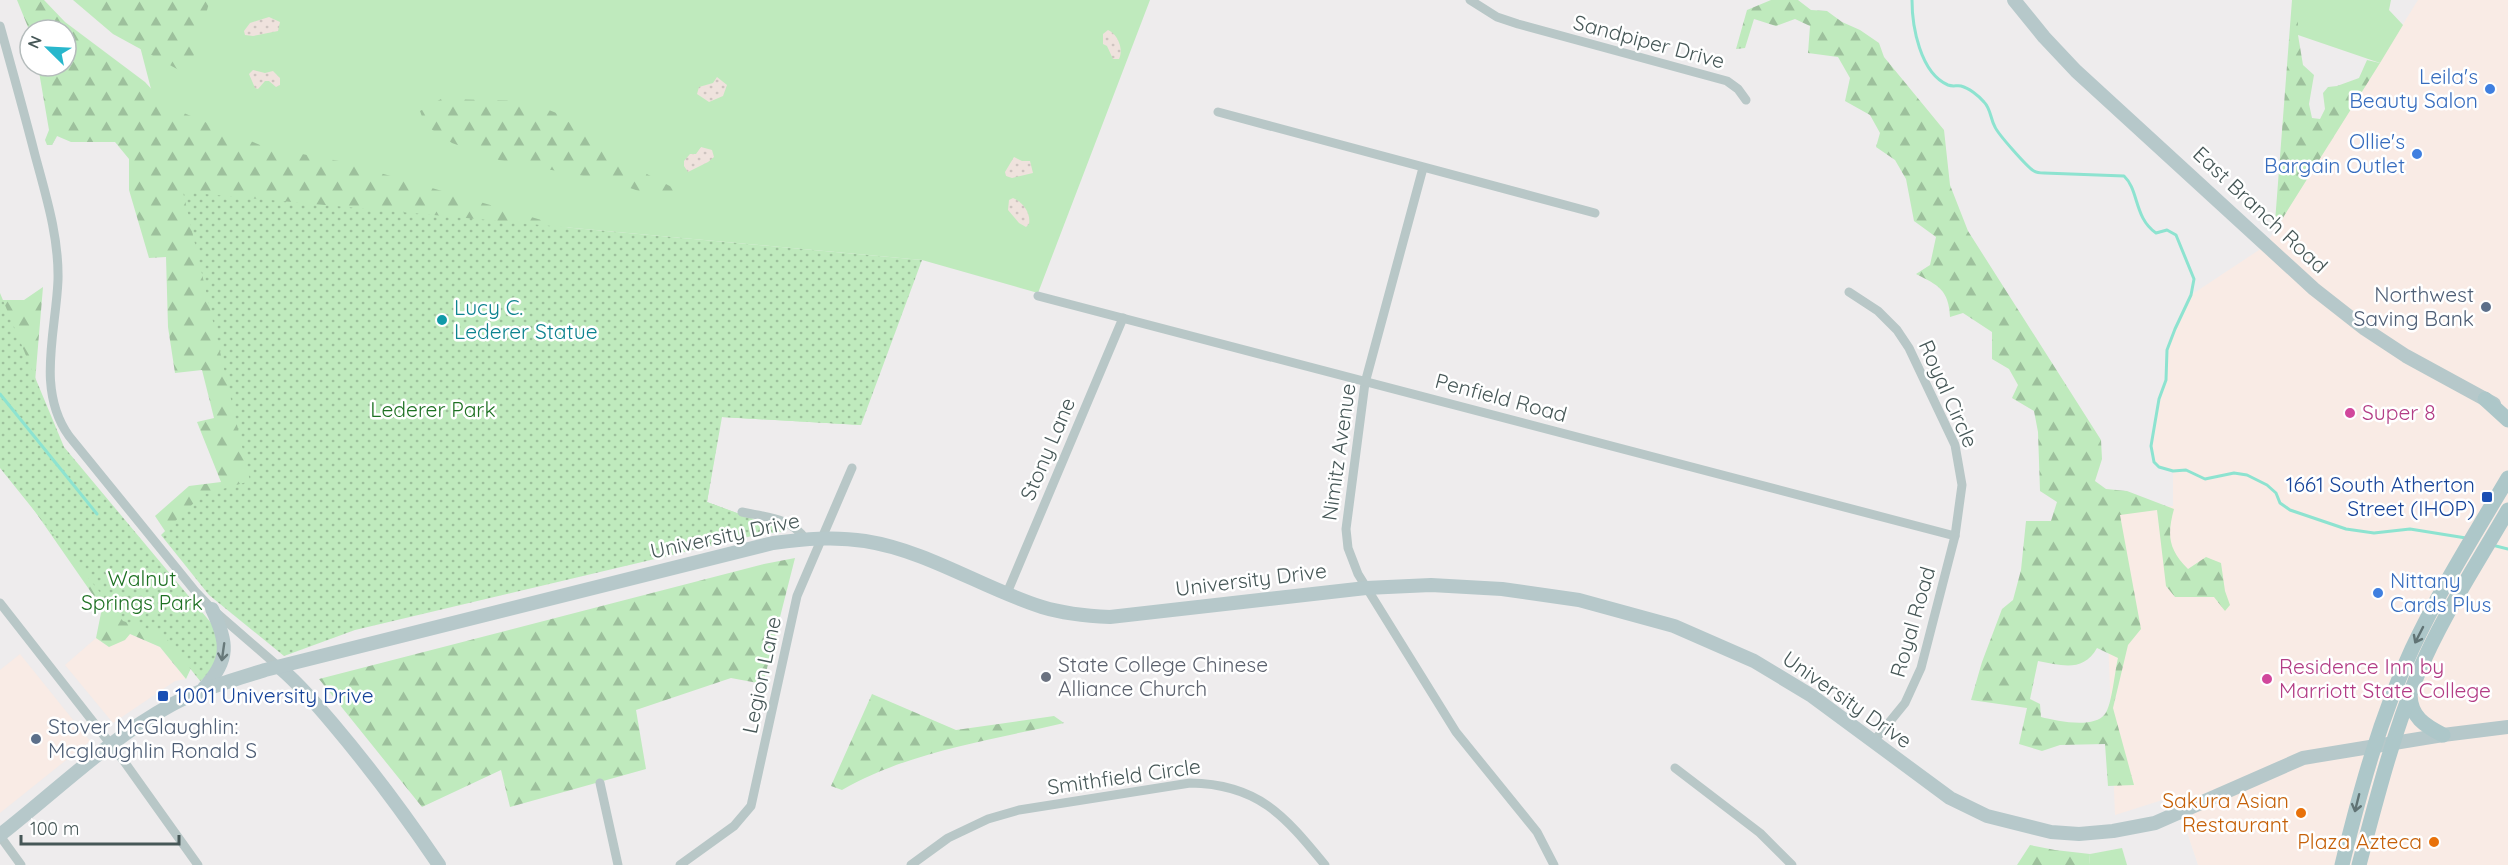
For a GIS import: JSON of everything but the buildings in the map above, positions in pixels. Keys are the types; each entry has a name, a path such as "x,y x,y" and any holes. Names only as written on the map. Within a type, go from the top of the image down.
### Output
{"main road":[{"name":"East Branch Road","path":"2014,0 2076,71 2314,289 2406,356 2508,411"},
{"path":"2485,399 2508,403"},
{"path":"2485,399 2508,420"},
{"path":"2342,865 2364,778 2412,649 2456,565 2508,478"},
{"path":"2360,865 2393,743 2410,695 2429,651 2508,510"},
{"name":"University Drive","path":"0,836 111,746 155,715 201,691 234,679 773,543 823,538 866,542 904,551 964,573 1043,607 1073,615 1110,617 1366,588 1431,585 1502,589 1579,600 1623,610 1674,626 1754,661 1812,696 1950,798 1987,816 2037,830 2079,834 2127,829 2155,823 2195,807 2290,762 2318,755 2508,727"},
{"path":"201,691 217,673 224,652 223,633 212,609"},
{"path":"279,667 293,679 356,751 439,865"},
{"path":"2410,695 2412,711 2417,718 2443,735"}],"street":[{"name":"Sandpiper Drive","path":"1470,0 1497,17 1518,24 1727,81 1738,88 1746,100"},
{"path":"0,26 48,203 56,243 58,280 50,381 57,413 76,445 212,609 279,667"},
{"path":"1218,112 1595,213"},
{"name":"Nimitz Avenue","path":"1423,168 1365,383 1346,529 1348,548 1353,565 1366,588 1456,732 1537,832 1554,865"},
{"name":"Royal Circle","path":"1849,292 1878,311 1898,330 1909,348 1955,445 1962,485 1955,536"},
{"name":"Penfield Road","path":"1038,296 1955,536"},
{"name":"Stony Lane","path":"1007,593 1123,318"},
{"name":"Legion Lane","path":"680,865 734,826 752,806 797,596 852,468"},
{"path":"742,512 785,522 801,533 805,539"},
{"name":"Royal Road","path":"1874,741 1905,703 1916,684 1955,536"},
{"path":"0,603 111,746 198,865"},
{"path":"1676,768 1760,832 1792,865"},
{"path":"600,783 618,865"},
{"name":"Smithfield Circle","path":"911,865 948,838 988,819 1019,810 1190,783 1214,784 1237,789 1259,799 1274,809 1325,865"},
{"path":"0,836 21,865"}],"shaded area":[{"path":"2418,0 2508,0 2508,865 2198,865 2175,796 2115,815 2103,512 2173,506 2173,471 2159,467 2154,462 2151,446 2159,399 2166,380 2167,350 2191,295 2265,246"},
{"path":"130,634 160,647 186,679 175,681 113,723 65,665 96,638 109,647"},
{"path":"20,654 90,741 0,813 0,670"}],"green space":[{"name":"Lederer Park","path":"17,0 44,0 61,18 24,18"},
{"path":"73,0 210,0 188,75 113,34"},
{"path":"128,0 1150,0 1038,293 922,260 183,192 166,147"},
{"path":"1771,0 1798,0 1811,10 1827,11 1879,43 1884,57 1944,130 1950,185 1968,231 2101,440 2102,459 2095,481 2106,489 2127,491 2174,509 2170,527 2171,541 2176,555 2188,569 2206,557 2221,563 2225,591 2230,605 2225,611 2214,597 2175,597 2166,586 2157,510 2120,515 2141,629 2128,645 2113,708 2134,785 2108,786 2105,744 2060,745 2042,751 2019,744 2027,708 1971,700 1982,662 2002,609 2013,600 2021,570 2026,521 2051,521 2057,502 2040,491 2038,432 2034,411 2012,398 2018,385 2009,369 1992,359 1992,332 1963,313 1950,317 1945,294 1936,285 1916,274 1930,265 1936,237 1914,221 1906,179 1895,160 1876,147 1880,133 1870,115 1845,101 1850,78 1838,57 1808,53 1810,26 1795,19 1776,26 1754,19 1745,48 1736,49 1747,10","holes":["2097,648 2118,658 2110,703 2100,719 2075,723 2041,717 2040,704 2030,699 2038,661 2063,665 2078,664 2091,656"]},
{"path":"2292,0 2298,0 2298,35 2303,65 2314,75 2309,104 2312,118 2320,119 2325,109 2323,93 2328,87 2359,78 2367,60 2380,63 2279,224 2275,222"},
{"path":"2298,0 2391,0 2389,10 2403,25 2380,63 2298,35"},
{"name":"Lederer Park","path":"78,32 145,82 167,106 265,147 339,161 634,247 861,425 721,417 707,502 764,523 165,531 155,516 189,486 221,482 197,422 214,418 202,370 175,373 168,327 166,257 149,258 129,190 129,159 115,142 71,142 57,136 52,145 47,145 45,140 49,130 40,78 78,78"},
{"path":"441,99 526,101 559,114 593,142 624,162 685,194 676,204 610,181 499,160 452,143 425,125 420,111"},
{"name":"Lederer Park","path":"183,192 922,260 861,425 722,417 707,502 786,531 752,536 355,630 284,656 209,595 161,535 202,495 250,481"},
{"name":"Walnut Springs Park","path":"43,287 35,382 42,415 192,666 186,679 160,647 130,634 125,640 109,647 96,638 102,608 0,461 0,300 24,300"},
{"name":"Walnut Springs Park","path":"0,293 64,447 212,624 220,647 210,674 200,681 163,634 123,621 0,468"},
{"path":"795,558 763,684 731,678 636,710 646,769 510,807 501,770 422,807 319,679 764,564"},
{"path":"872,694 956,730 1054,716 1064,723 922,756 842,790 831,786"},
{"path":"2030,845 2090,854 2089,865 2017,865"},
{"path":"2122,848 2127,865 2089,865 2090,854"}],"sand":[{"path":"269,17 280,22 278,31 253,36 245,35 244,31 250,23"},
{"path":"1108,30 1115,35 1119,43 1121,51 1119,59 1113,59 1107,46 1103,44 1103,34"},
{"path":"253,70 265,73 273,71 280,78 280,85 276,87 269,81 265,81 258,89 255,88 249,74"},
{"path":"717,77 727,85 723,96 709,102 697,94 699,87 713,83"},
{"path":"701,147 712,150 714,157 688,172 684,161 690,154 696,154"},
{"path":"1014,157 1022,161 1030,161 1033,173 1012,178 1006,176 1005,172"},
{"path":"1013,198 1023,205 1027,212 1029,224 1026,227 1019,223 1008,210 1009,200"}],"waterway":[{"path":"1912,0 1916,35 1924,60 1931,70 1938,79 1948,85 1964,87 1974,92 1988,108 1997,131 2031,169 2040,173 2124,176 2129,182 2140,212 2149,227 2156,233 2167,230 2176,235 2194,279 2191,295 2167,350 2166,380 2159,399 2151,446 2154,462 2159,467 2173,471 2186,470 2205,479 2234,473 2247,475 2267,485 2276,493 2280,503 2290,510 2346,529 2374,533 2410,529 2466,538"},
{"path":"0,394 97,514"},
{"path":"2492,545 2508,549"}],"place":[{"name":"Leila's Beauty Salon","path":"2490,89"},
{"name":"Ollie's Bargain Outlet","path":"2417,154"},
{"name":"Northwest Saving Bank","path":"2486,307"},
{"name":"Lucy C. Lederer Statue","path":"442,320"},
{"name":"Super 8","path":"2350,413"},
{"name":"1661 South Atherton Street (IHOP)","path":"2487,497"},
{"name":"Nittany Cards Plus","path":"2378,593"},
{"name":"State College Chinese Alliance Church","path":"1046,677"},
{"name":"Residence Inn by Marriott State College","path":"2267,679"},
{"name":"1001 University Drive","path":"163,696"},
{"name":"Stover McGlaughlin: Mcglaughlin Ronald S","path":"36,739"},
{"name":"Sakura Asian Restaurant","path":"2301,813"},
{"name":"Plaza Azteca","path":"2434,842"}]}
